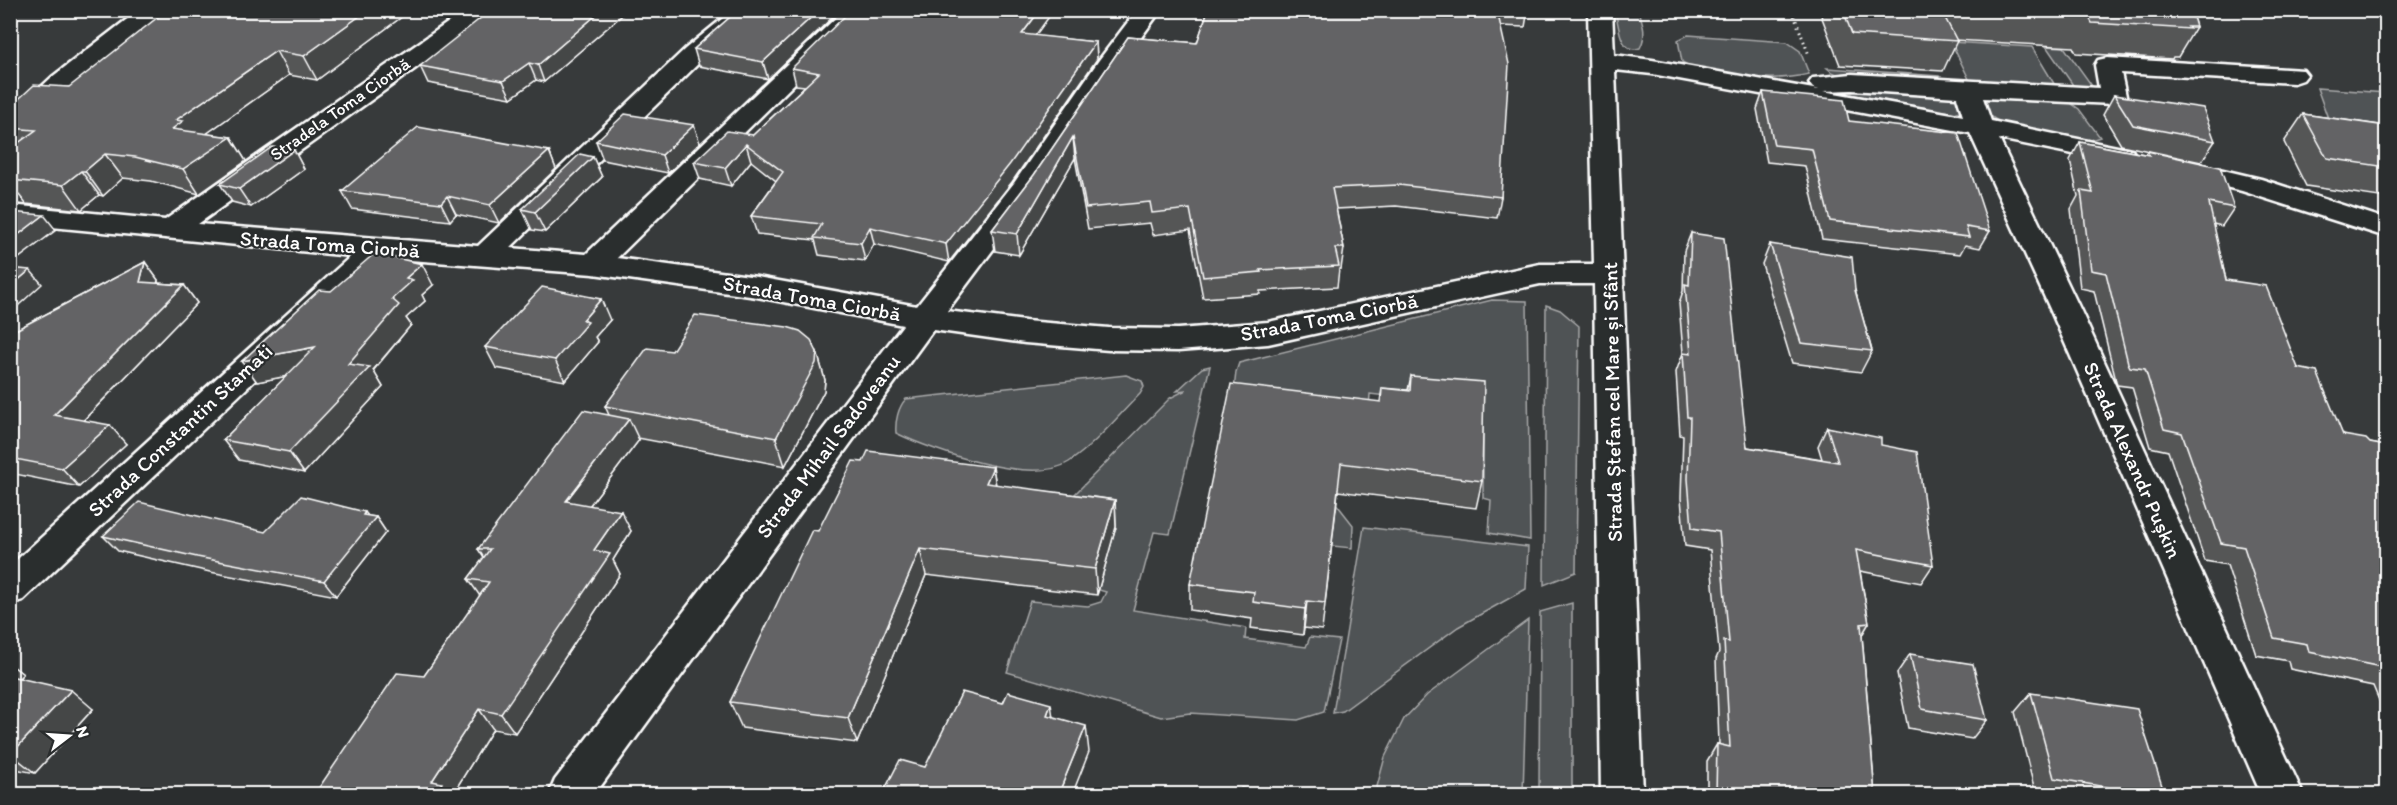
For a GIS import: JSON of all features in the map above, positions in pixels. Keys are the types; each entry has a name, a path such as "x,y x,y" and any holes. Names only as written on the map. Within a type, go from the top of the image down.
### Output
{"street":[{"path":"10,131 61,82 155,10"},
{"name":"Stradela Toma Ciorbă","path":"170,230 482,10"},
{"path":"487,254 694,54 748,10"},
{"path":"593,264 858,10"},
{"name":"Strada Mihail Sadoveanu","path":"570,795 924,318 1024,189 1108,65 1150,10"},
{"name":"Strada Ștefan cel Mare și Sfânt","path":"1600,10 1622,795"},
{"path":"1601,61 1652,67 1980,127 2148,161 2251,185 2386,228"},
{"path":"1755,87 1852,82 1967,90 2113,96 2107,65 2294,75"},
{"name":"Strada Alexandr Pușkin","path":"1967,90 1980,127 2071,322 2282,795"},
{"name":"Strada Toma Ciorbă","path":"10,214 377,248 487,254 593,264 757,287 924,318 1037,333 1109,339 1178,340 1268,333 1540,274 1609,274"},
{"name":"Strada Constantin Stamati","path":"10,589 377,248"}],"path":[{"path":"1792,10 1814,67 1823,83"}],"shaded area":[{"path":"1615,11 1639,11 1644,34 1640,48 1633,49 1624,43"},
{"path":"1688,35 1787,42 1800,51 1809,74 1762,78 1708,72 1682,62 1678,40"},
{"path":"1951,42 2032,47 2056,87 1975,83 1969,79"},
{"path":"2046,46 2064,47 2095,90 2075,88"},
{"path":"1827,68 1939,76 1939,81 1864,80 1836,74"},
{"path":"2317,88 2386,93 2386,143 2334,135"},
{"path":"1846,89 1952,95 1960,101 1960,111 1955,113 1849,94"},
{"path":"1988,97 2069,102 2079,109 2100,137 2091,140 2004,125 1985,109 1982,100"},
{"path":"1492,300 1527,301 1530,540 1489,533 1491,500 1483,498 1483,407 1370,394 1368,421 1232,408 1239,363"},
{"path":"1546,305 1560,310 1579,326 1576,572 1544,585"},
{"path":"1210,366 1170,534 1154,532 1133,610 1246,628 1245,639 1306,647 1310,637 1339,640 1324,712 1298,720 1190,713 1161,717 1007,672 1030,601 1088,606 1101,602 1106,592 1099,590 1071,498 1170,398 1186,390 1177,391 1202,368"},
{"path":"1126,375 1142,381 1144,387 1140,394 1088,447 1069,462 1053,468 1032,470 983,463 896,433 898,415 906,399"},
{"path":"1335,502 1353,525 1352,548 1283,541"},
{"path":"1364,527 1528,547 1526,589 1458,627 1343,711 1333,713"},
{"path":"1572,603 1572,794 1539,794 1540,612"},
{"path":"1528,620 1523,794 1375,794 1385,757 1404,719 1427,695"}],"building":[{"path":"167,10 368,10 304,56 276,51 176,120 183,121 172,129 231,137 183,169 135,157 105,154 85,171 81,171 63,185 10,180 17,173 10,172 10,149 36,130 10,128 10,107 34,85 69,87"},
{"path":"491,10 602,10 538,65 529,63 503,81 420,66"},
{"path":"738,10 819,10 763,62 694,49"},
{"path":"851,10 1040,10 1022,34 1096,42 1010,164 946,244 870,227 861,243 814,238 822,224 751,216 783,172 746,144 725,168 694,162 727,131 753,135 819,73 792,68"},
{"path":"1208,10 1497,10 1509,64 1501,197 1399,185 1332,188 1344,248 1335,248 1339,266 1260,270 1261,272 1203,277 1190,209 1152,213 1150,202 1086,208 1073,137 1017,234 992,230 1034,175 1128,37 1197,43"},
{"path":"1843,10 1941,10 1957,41 1852,34"},
{"path":"1981,10 2191,10 2196,27 2188,27 2190,29 2092,23 2089,17"},
{"path":"1763,92 1844,100 1849,121 1958,133 1990,231 1966,227 1969,237 1830,221 1812,149 1774,145"},
{"path":"2114,95 2203,108 2215,141 2133,125"},
{"path":"625,114 694,125 662,155 596,141"},
{"path":"2303,114 2386,126 2386,167 2327,158"},
{"path":"418,127 549,151 490,205 447,196 441,203 342,191"},
{"path":"2080,142 2149,155 2147,151 2220,167 2234,208 2209,203 2226,280 2266,286 2298,368 2317,372 2343,435 2366,439 2370,443 2386,446 2386,668 2309,652 2307,644 2274,638 2244,547 2221,543 2182,433 2164,429 2145,369 2130,367 2128,363 2106,273 2091,270 2081,191 2093,193"},
{"path":"272,147 294,150 239,189 220,184"},
{"path":"580,154 593,157 535,212 522,209"},
{"path":"10,212 44,215 10,241"},
{"path":"1691,233 1724,238 1747,447 1838,462 1827,427 1881,438 1881,445 1917,452 1933,565 1856,550 1869,623 1861,624 1875,795 1716,795 1717,744 1730,747 1724,641 1729,642 1719,532 1692,528 1688,479 1690,417 1687,417 1683,353 1691,354 1685,284 1689,285"},
{"path":"1770,244 1852,257 1855,290 1872,351 1801,343"},
{"path":"375,253 422,264 406,278 413,280 392,299 399,305 348,364 370,367 289,452 223,440 315,347 242,361 319,290 331,291"},
{"path":"145,262 140,282 184,285 54,415 110,425 62,468 10,458 10,333"},
{"path":"10,268 30,270 10,287"},
{"path":"542,287 601,299 583,320 588,322 555,360 485,347"},
{"path":"695,315 787,327 800,331 811,340 817,352 816,363 776,438 605,406 647,348 672,351"},
{"path":"1411,376 1484,382 1482,481 1341,463 1325,603 1307,601 1305,609 1253,602 1254,592 1190,584 1231,384 1381,402 1382,388 1410,391"},
{"path":"583,410 629,419 566,501 621,511 594,550 610,554 501,714 479,709 432,781 442,783 434,795 314,795 397,673 424,676 489,582 468,579 490,549 478,549"},
{"path":"868,451 993,467 986,483 1115,500 1095,569 920,549 848,718 730,702 812,530 818,531 853,461 863,462"},
{"path":"301,496 365,512 363,515 376,517 324,581 197,557 103,536 139,502 265,532"},
{"path":"1910,654 1973,664 1987,720 1922,709"},
{"path":"10,676 71,690 11,754 10,754"},
{"path":"962,692 1003,703 1008,692 1051,704 1047,715 1086,726 1058,795 882,795 900,760 925,767"},
{"path":"2031,693 2137,709 2165,795 2151,795 2054,778"},
{"path":"1241,788 1284,795 1240,795"}]}
